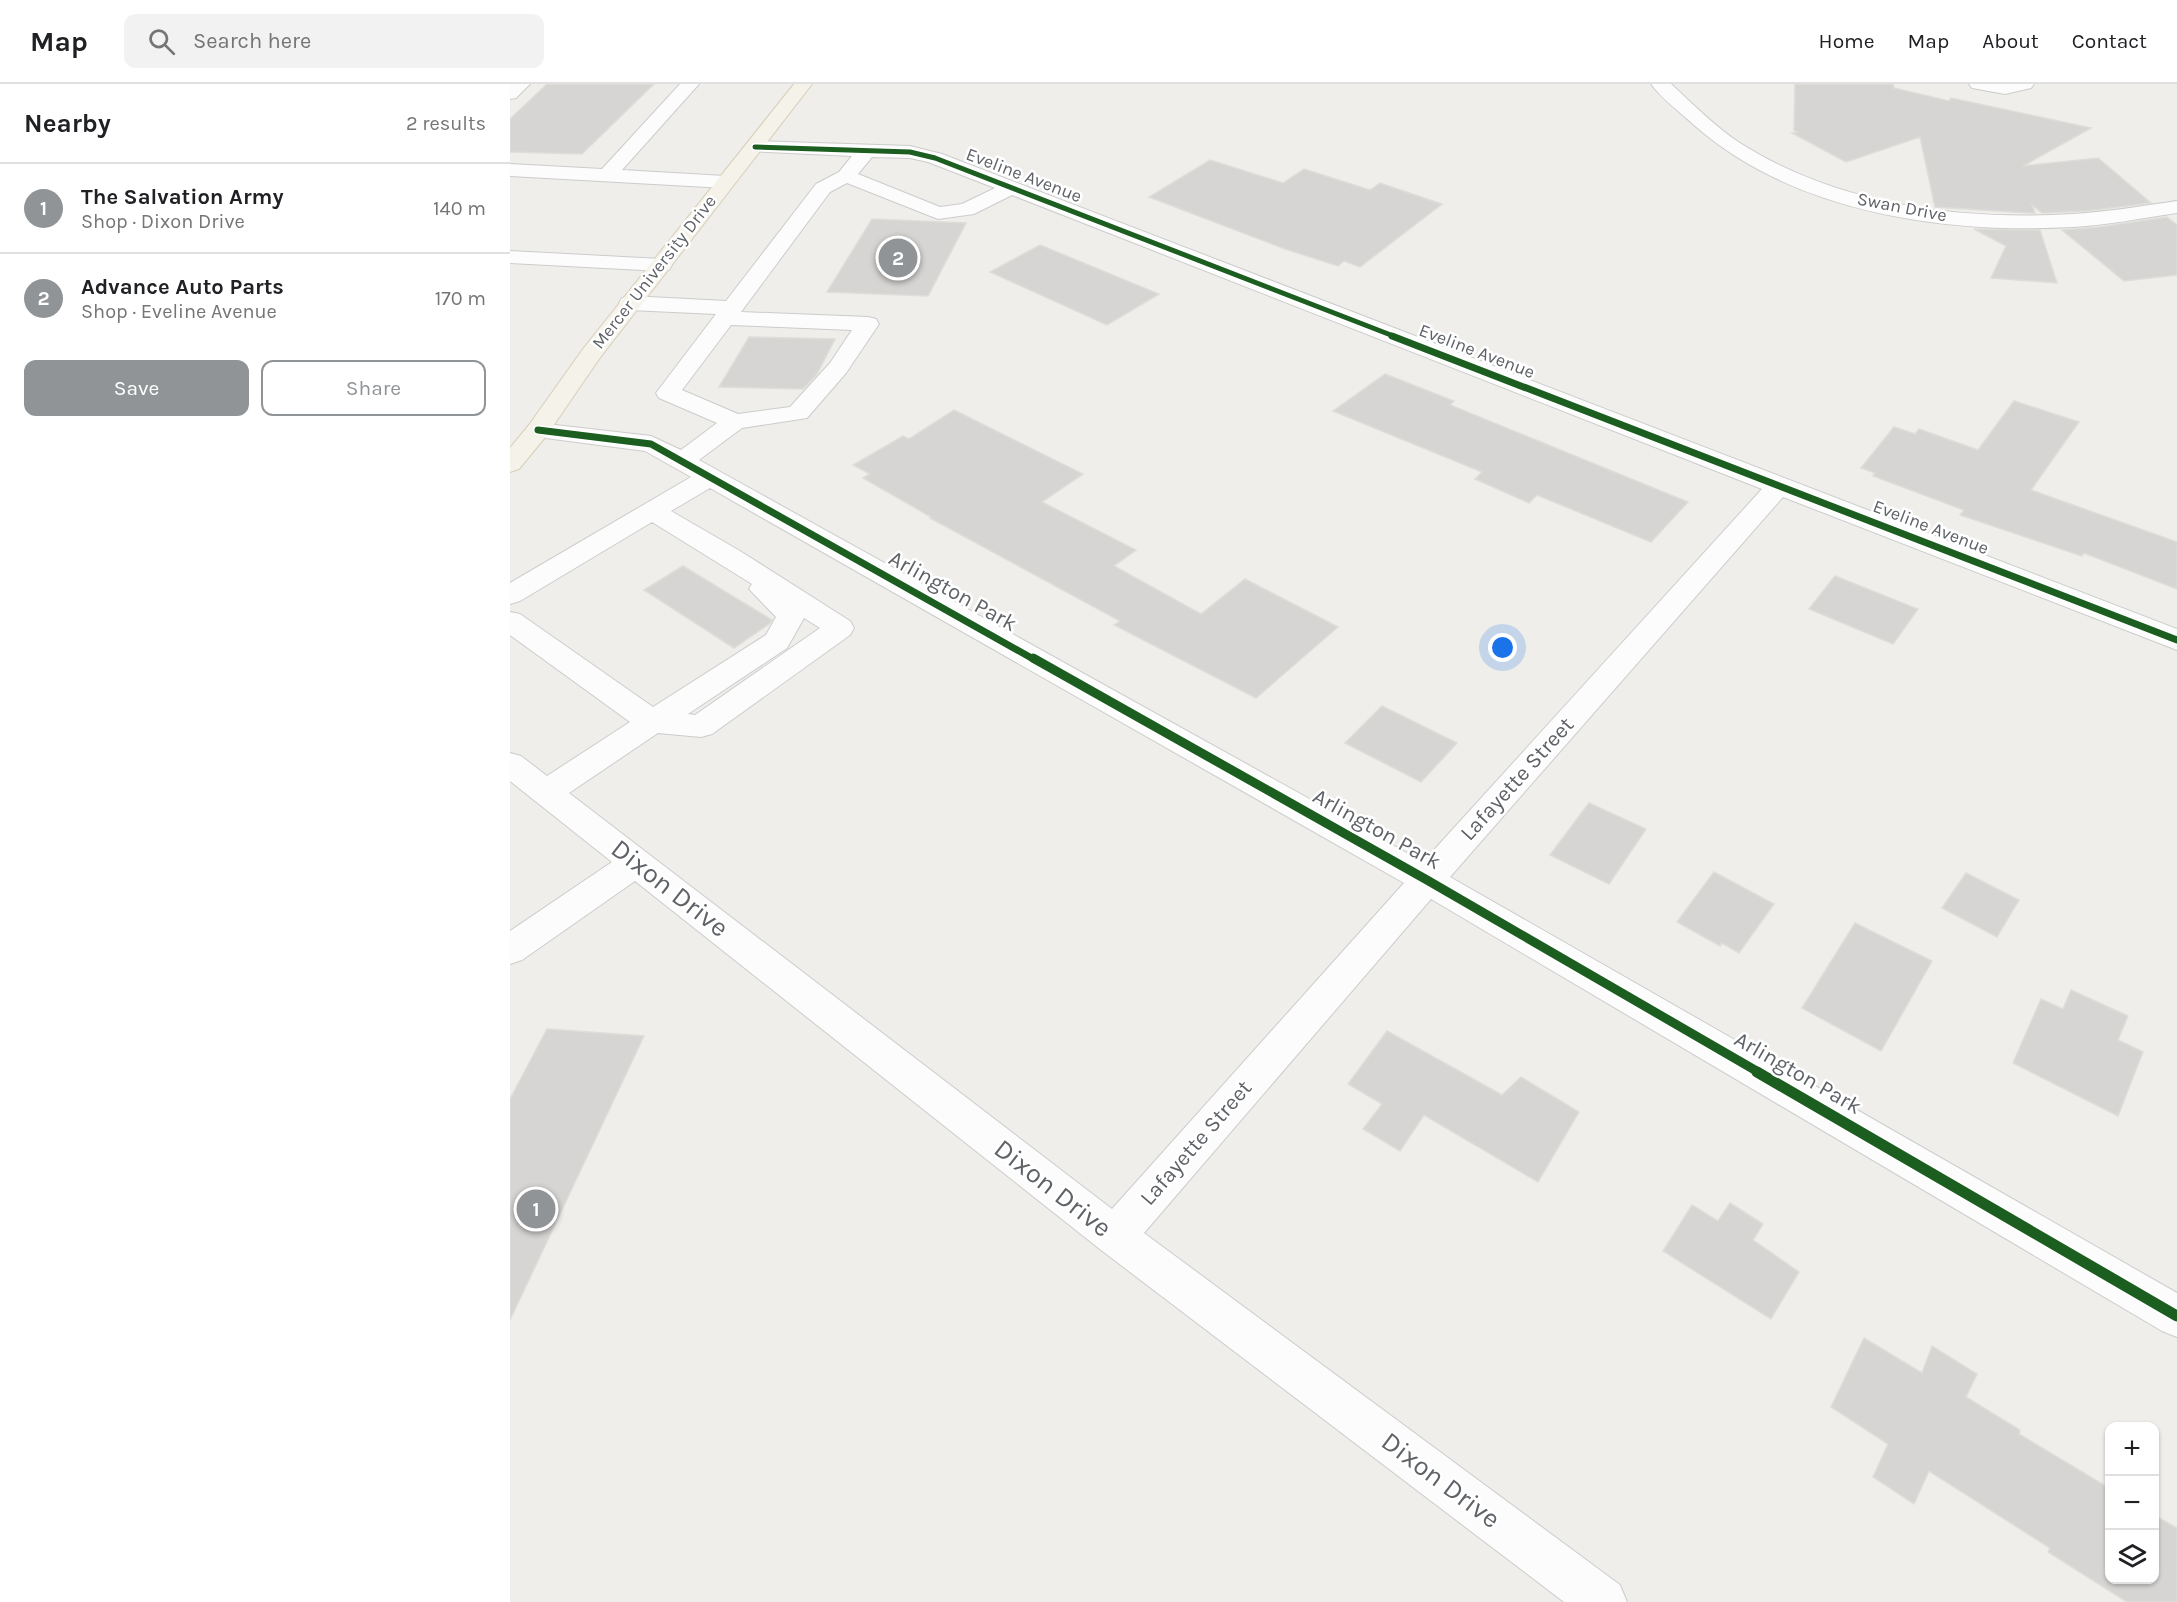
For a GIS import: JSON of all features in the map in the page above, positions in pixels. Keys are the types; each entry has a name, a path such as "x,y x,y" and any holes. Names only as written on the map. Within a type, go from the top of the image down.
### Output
{"main road":[{"name":"Mercer University Drive","path":"510,464 630,303 803,84"}],"street":[{"path":"510,94 521,84"},
{"path":"607,176 690,84"},
{"name":"Swan Drive","path":"1660,84 1732,146 1769,168 1830,192 1876,204 1996,222 2062,221 2177,207"},
{"path":"1977,84 2005,88 2025,84"},
{"name":"Eveline Avenue","path":"755,147 910,152 935,158 2177,640"},
{"path":"735,422 668,393 823,188 846,176 867,150"},
{"path":"514,179 535,172 725,182"},
{"path":"846,176 938,213 967,210 1011,188"},
{"path":"510,257 661,265"},
{"path":"630,303 732,308 879,306"},
{"path":"682,461 735,422 798,413 838,368 868,324 732,308"},
{"name":"Arlington Park","path":"537,430 651,444 1427,880 2177,1316"},
{"path":"510,595 711,477"},
{"name":"Lafayette Street","path":"1114,1236 1427,880 1779,486"},
{"path":"510,621 652,722 701,726 840,628 730,557 652,511"},
{"path":"546,792 777,641 791,615 730,557"},
{"name":"Dixon Drive","path":"510,764 1114,1236 1603,1602"},
{"path":"510,950 637,862"}],"building":[{"path":"547,84 654,84 582,154 510,152 510,119"},
{"path":"1795,84 1893,84 1894,88 1949,101 1951,98 2091,128 2023,166 2098,158 2151,203 2086,211 2042,213 2032,205 2035,213 1935,207 1920,137 1846,162 1792,133 1797,132 1794,130"},
{"path":"1210,160 1283,183 1304,169 1370,190 1380,183 1442,204 1360,267 1344,261 1338,266 1285,249 1149,197"},
{"path":"2167,217 2177,225 2177,275 2124,281 2062,230 2099,227"},
{"path":"872,219 966,223 928,296 827,292"},
{"path":"1974,229 2040,230 2057,283 1991,278 2006,246"},
{"path":"1040,245 1159,294 1107,325 990,272"},
{"path":"749,337 835,339 817,374 803,389 719,387"},
{"path":"1385,374 1454,401 1450,405 1688,502 1651,542 1537,495 1529,503 1475,479 1482,472 1333,411"},
{"path":"2014,401 2079,422 2031,490 2177,542 2177,589 2084,553 2082,556 1960,515 1964,510 1873,476 1875,473 1861,468 1894,427 1915,434 1919,429 1978,450"},
{"path":"954,410 1083,474 1042,502 1136,550 1114,566 1201,614 1245,579 1338,627 1256,698 1114,625 1120,621 930,518 863,478 870,474 853,465 903,436 909,439"},
{"path":"683,566 772,620 734,648 644,590"},
{"path":"1835,576 1918,609 1893,644 1809,609"},
{"path":"1382,706 1457,743 1421,782 1345,743"},
{"path":"1589,803 1646,829 1609,884 1550,855"},
{"path":"1714,872 1774,904 1739,953 1722,943 1720,946 1677,922"},
{"path":"1966,873 2019,900 1997,937 1942,908"},
{"path":"1855,923 1932,961 1881,1051 1802,1008"},
{"path":"2071,990 2128,1016 2118,1040 2143,1052 2118,1116 2013,1063 2041,999 2063,1009"},
{"path":"547,1029 644,1036 510,1320 510,1099"},
{"path":"1387,1031 1502,1095 1521,1077 1579,1112 1538,1182 1424,1115 1400,1151 1363,1129 1382,1104 1348,1084"},
{"path":"1730,1203 1763,1224 1753,1240 1799,1272 1771,1319 1663,1251 1692,1205 1718,1221"},
{"path":"1864,1338 1922,1373 1932,1346 1977,1374 1966,1397 2020,1430 2019,1434 2105,1486 2105,1584 2159,1584 2159,1518 2177,1528 2177,1602 2127,1602 2048,1552 2050,1548 1929,1471 1914,1504 1873,1477 1888,1444 1831,1407"}],"cycle path":[{"path":"755,147 910,152 935,158 2177,640"},
{"path":"538,430 651,444 1427,880 2177,1316"}],"place":[{"name":"Advance Auto Parts","path":"898,258"},
{"name":"The Salvation Army","path":"536,1209"}]}
